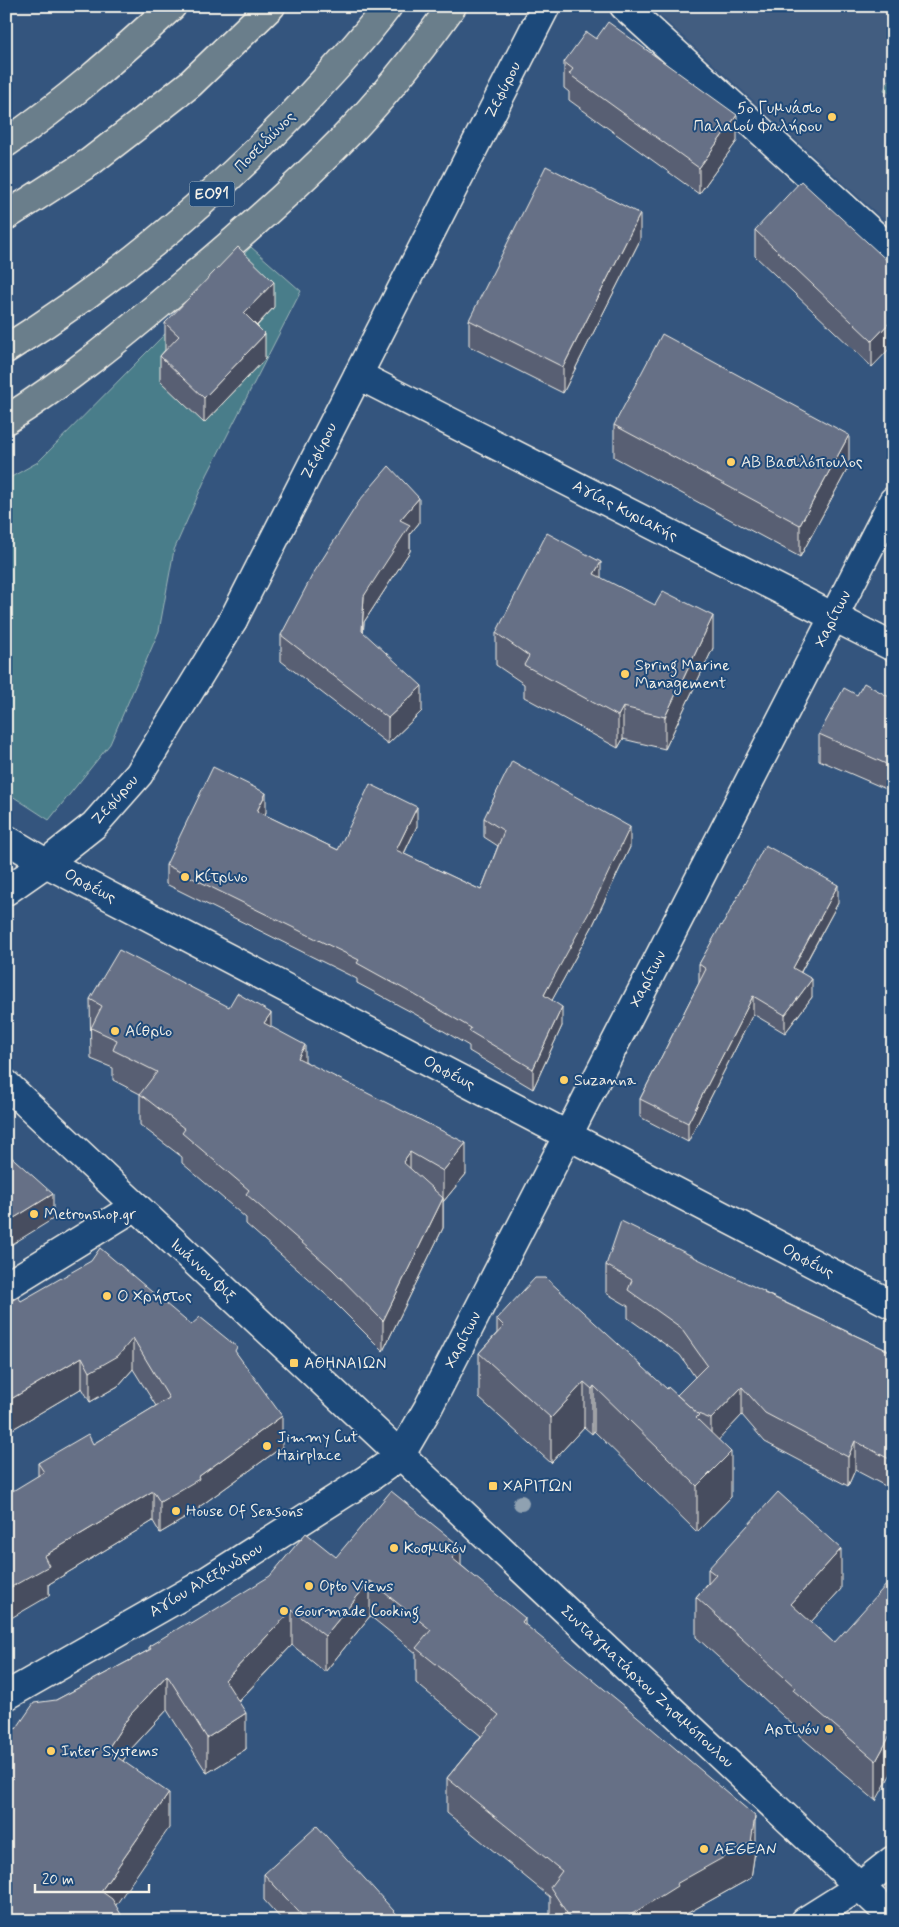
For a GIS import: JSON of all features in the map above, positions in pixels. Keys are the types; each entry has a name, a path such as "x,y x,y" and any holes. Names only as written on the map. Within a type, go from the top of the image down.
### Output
{"highway":[{"path":"6,143 36,122 108,65 172,6"},
{"path":"6,216 90,162 190,84 271,6"},
{"name":"Ποσειδώνος","path":"6,349 80,300 175,225 218,188 289,119 356,48 388,6"},
{"path":"6,420 44,396 104,351 230,246 291,190 343,139 388,89 452,6"}],"street":[{"name":"Ζεφύρου","path":"6,891 46,863 94,825 139,774 233,620 546,6"},
{"path":"624,6 893,252"},
{"name":"Αγίας Κυριακής","path":"358,376 893,647"},
{"name":"Χαρίτων","path":"400,1456 428,1408 893,501"},
{"name":"Ορφέως","path":"6,839 46,863 893,1305"},
{"name":"Ιωάννου Φιξ","path":"6,1084 400,1456"},
{"path":"6,1286 136,1206"},
{"name":"Αγίου Αλεξάνδρου","path":"6,1696 194,1589 400,1456"},
{"name":"Συνταγματάρχου Ζησιμόπουλου","path":"400,1456 893,1918"},
{"path":"805,1921 859,1887 893,1860"}],"shaded area":[{"name":"5ο Γυμνάσιο Παλαιού Φαλήρου","path":"650,6 893,6 893,228"}],"green space":[{"path":"893,73 893,94 884,90"},
{"path":"251,247 301,291 207,475 174,550 159,631 110,744 49,820 6,792 6,480 38,462"}],"building":[{"path":"608,22 737,115 699,168 569,74 573,69 564,62 586,32 596,39"},
{"path":"546,166 640,214 563,367 469,320"},
{"path":"801,181 893,266 893,270 889,274 893,278 893,319 872,341 755,230"},
{"path":"238,247 274,282 244,313 265,334 204,398 160,356 179,336 165,323"},
{"name":"ΑΒ Βασιλόπουλος","path":"662,334 849,435 800,525 614,425"},
{"path":"389,466 419,498 400,520 410,525 364,596 362,631 422,686 388,718 281,635 313,574 360,500"},
{"path":"547,533 601,562 594,574 655,605 663,591 713,616 665,717 623,707 618,716 524,665 529,656 496,633"},
{"path":"864,683 893,699 893,767 819,734 844,688 857,695"},
{"path":"512,761 630,827 592,907 544,995 562,1007 533,1069 469,1031 471,1028 357,963 359,960 166,865 213,767 266,793 257,811 338,850 370,784 417,807 396,850 481,890 504,831 484,818"},
{"path":"765,845 838,885 793,968 812,979 785,1015 753,996 688,1123 640,1099 706,969 699,964 722,926"},
{"path":"119,950 229,1007 237,993 271,1013 264,1023 305,1045 298,1058 466,1143 443,1171 410,1152 403,1162 443,1198 383,1321 332,1269 246,1194 249,1190 182,1133 185,1129 140,1094 157,1072 113,1050 117,1040 91,1028 102,1006 90,999"},
{"path":"6,1152 53,1194 6,1223"},
{"path":"621,1221 764,1293 893,1353 893,1461 855,1441 848,1457 765,1413 742,1387 711,1419 698,1414 677,1395 707,1365 680,1327 628,1290 632,1280 606,1265"},
{"path":"100,1248 191,1325 200,1317 237,1347 235,1351 282,1416 198,1477 199,1479 160,1502 153,1491 44,1556 49,1566 6,1590 6,1495 44,1472 38,1463 88,1434 93,1444 169,1398 133,1338 118,1356 90,1372 82,1357 6,1402 6,1304 18,1297 21,1301 91,1261"},
{"path":"535,1278 546,1278 667,1389 668,1387 699,1415 696,1418 731,1452 697,1486 594,1386 592,1389 584,1382 551,1418 479,1353 504,1326 497,1319"},
{"path":"391,1491 461,1547 452,1558 525,1618 522,1622 755,1816 751,1842 676,1884 677,1886 621,1921 572,1921 550,1887 562,1871 447,1778 499,1715 416,1648 431,1630 370,1581 325,1636 292,1610 225,1680 246,1713 207,1738 167,1675 130,1715 107,1750 169,1793 101,1891 112,1899 125,1921 6,1921 6,1722 16,1729 34,1703 56,1700 151,1649 149,1646 189,1622 190,1625 270,1576 306,1533 336,1557"},
{"path":"778,1492 841,1549 791,1604 834,1643 887,1584 893,1589 893,1730 876,1761 793,1690 795,1687 696,1597 716,1575 708,1569"},
{"path":"317,1826 403,1921 307,1921 264,1874"}],"place":[{"name":"5ο Γυμνάσιο Παλαιού Φαλήρου","path":"832,117"},
{"name":"ΑΒ Βασιλόπουλος","path":"731,462"},
{"name":"Spring Marine Management","path":"625,674"},
{"name":"Κίτρινο","path":"185,877"},
{"name":"Αίθριο","path":"115,1031"},
{"name":"Suzanna","path":"564,1080"},
{"name":"Metronshop.gr","path":"34,1214"},
{"name":"Ο Χρήστος","path":"107,1296"},
{"name":"ΑΘΗΝΑΙΩΝ","path":"294,1363"},
{"name":"Jimmy Cut Hairplace","path":"267,1446"},
{"name":"ΧΑΡΙΤΩΝ","path":"493,1486"},
{"name":"House Of Seasons","path":"176,1511"},
{"name":"Κοσμικόν","path":"394,1548"},
{"name":"Opto Views","path":"309,1586"},
{"name":"Gourmade Cooking","path":"284,1611"},
{"name":"Αρτινόν","path":"829,1729"},
{"name":"Inter Systems","path":"51,1751"},
{"name":"AEGEAN","path":"704,1849"}]}
